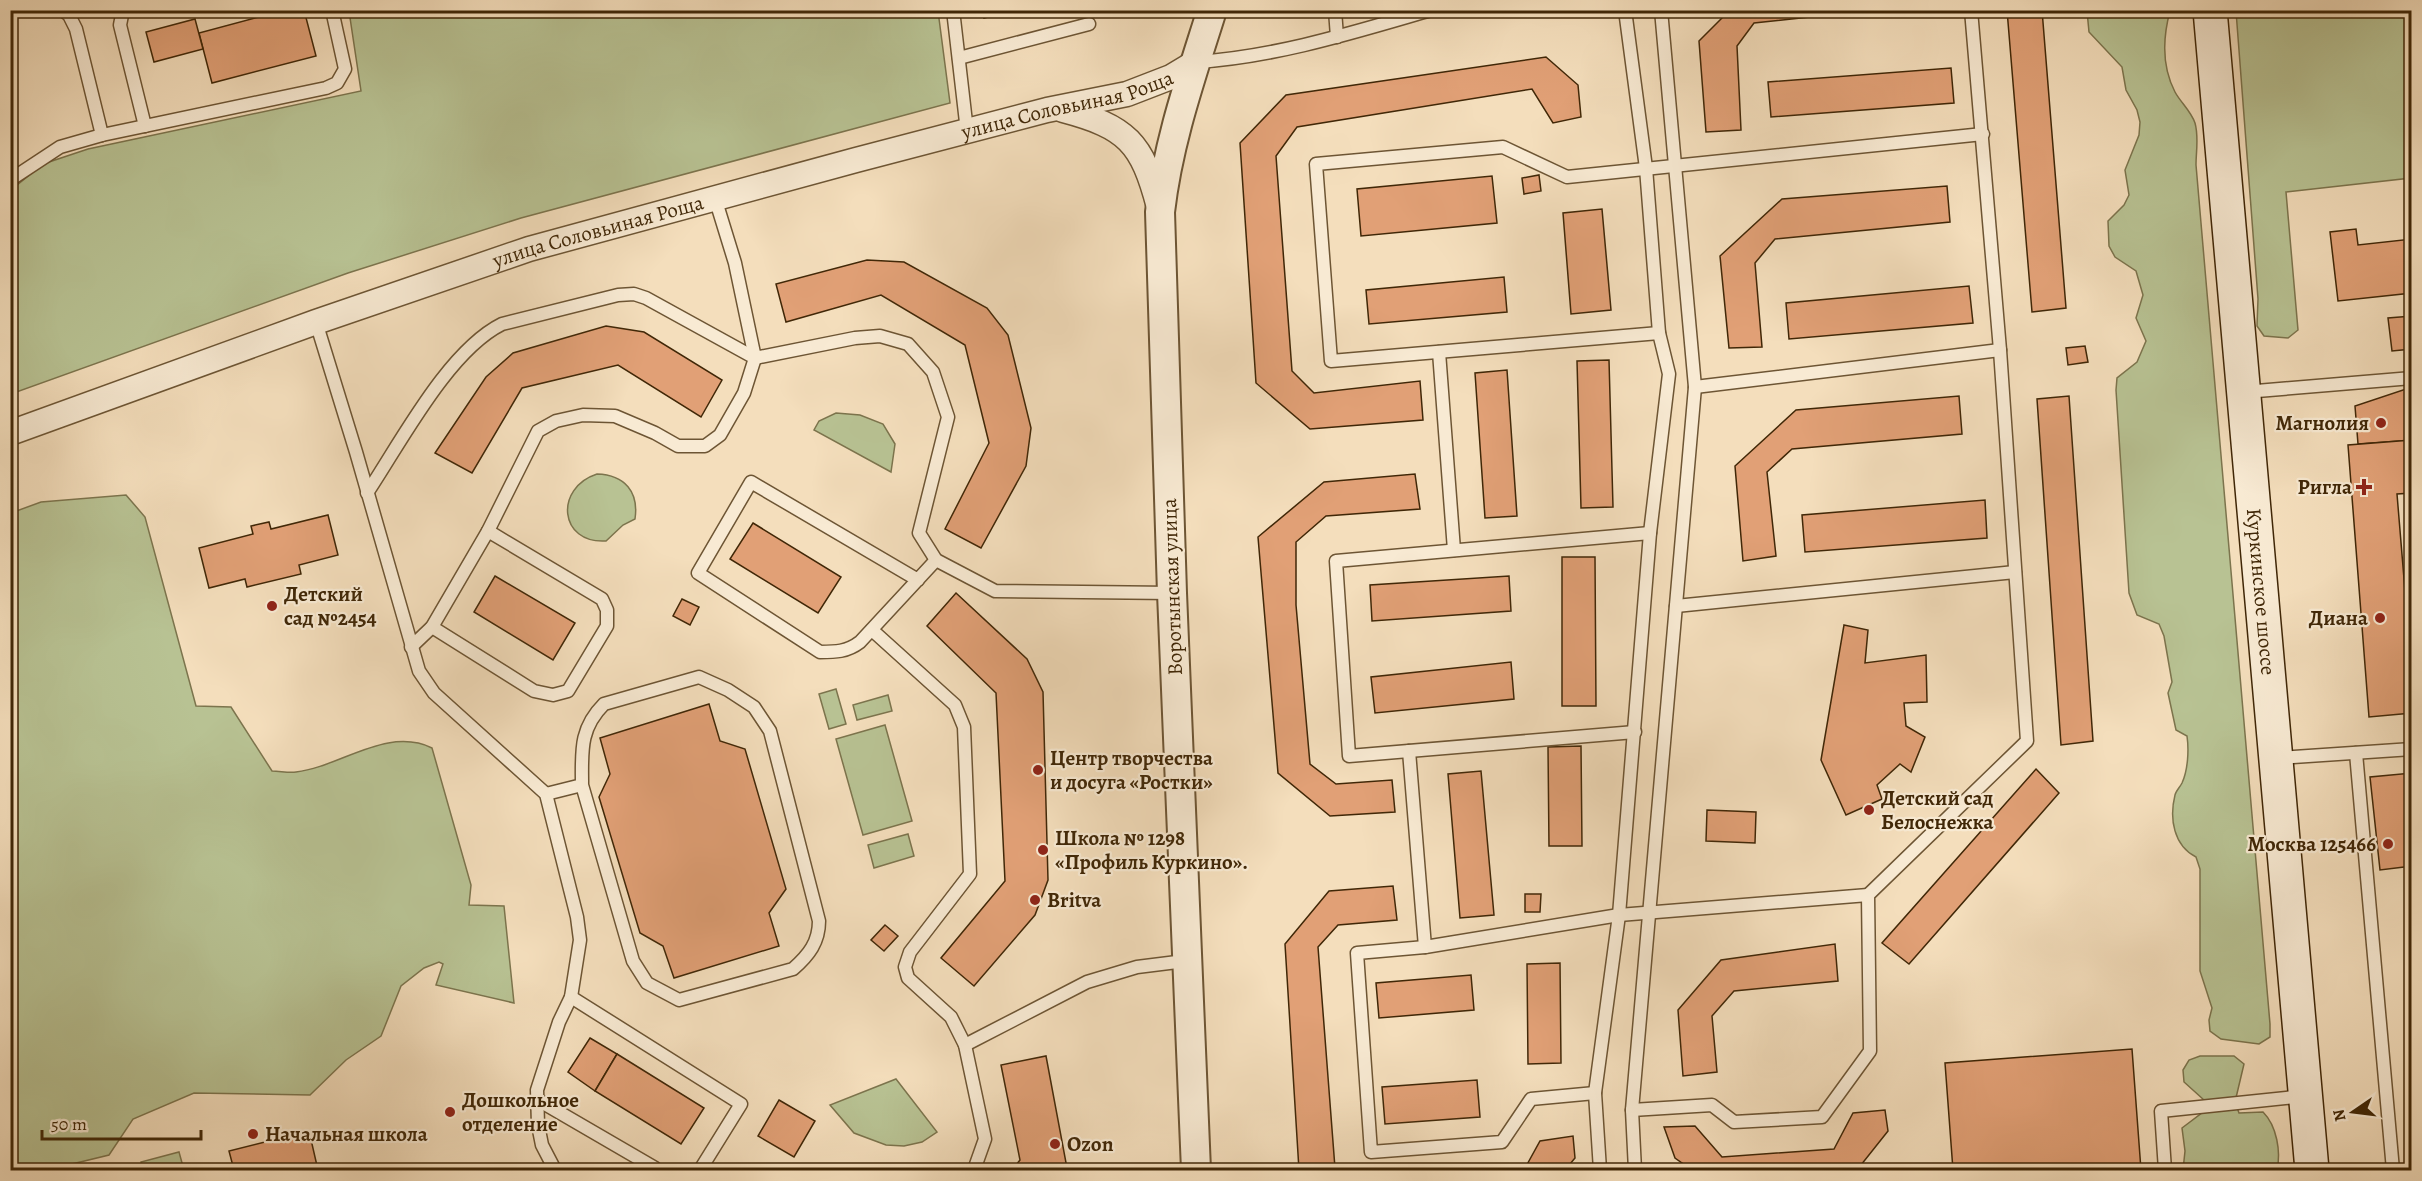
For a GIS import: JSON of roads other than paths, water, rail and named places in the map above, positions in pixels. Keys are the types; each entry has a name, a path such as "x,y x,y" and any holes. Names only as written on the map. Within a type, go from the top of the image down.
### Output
{"main road":[{"name":"Куркинское шоссе","path":"2210,10 2312,1170"}],"street":[{"name":"Воротынская улица","path":"1196,1170 1185,961 1161,212 1164,174 1175,126 1212,10"},
{"name":"улица Соловьиная Роща","path":"10,433 316,322 530,249 967,131 1127,94 1171,76 1196,62"},
{"path":"1057,109 1105,122 1123,134 1138,151 1151,174 1161,212"}],"lane":[{"path":"123,10 120,25 145,126"},
{"path":"10,180 60,147 102,135 326,88 337,83 345,69 332,10"},
{"path":"953,10 967,131"},
{"path":"1335,10 1337,37"},
{"path":"1196,62 1234,60 1337,37 1431,10"},
{"path":"1600,1170 1595,1093 1619,915 1650,533 1669,374 1659,333 1646,168 1625,10"},
{"path":"1635,1170 1632,1110 1695,387 1677,164 1661,10"},
{"path":"1595,1093 1531,1099 1502,1142 1371,1152 1357,953 1425,947 1619,915 1868,895 2027,741 2000,350 1971,10"},
{"path":"66,12 76,29 102,135"},
{"path":"959,58 1089,24"},
{"path":"1659,333 1331,361 1316,165 1503,147 1568,177 1983,134"},
{"path":"411,647 432,627 488,531 538,431 556,421 583,415 615,416 655,433 678,446 705,446 720,435 744,393 755,358 735,263 715,198"},
{"path":"368,493 443,377 488,331 502,324 618,295 634,294 646,298 755,358 855,338 880,336 908,344 933,372 948,417 919,533 936,560 995,591 1172,593"},
{"path":"316,322 419,671 434,693 546,794 577,917 580,940 571,997 537,1090 542,1145 555,1170"},
{"path":"1695,387 2000,350"},
{"path":"1439,352 1454,550"},
{"path":"2243,392 2412,378"},
{"path":"918,580 751,482 698,573 820,652 850,650 872,630 918,580 936,560"},
{"path":"432,627 534,691 553,695 568,691 608,626 607,610 602,599 488,531"},
{"path":"1635,732 1348,756 1336,561 1650,533"},
{"path":"1677,606 2015,572"},
{"path":"872,630 955,705 964,727 970,874 910,952 905,967 909,978 951,1017 965,1045 986,1139 974,1170"},
{"path":"699,677 728,690 754,707 770,731 819,921 816,942 807,957 793,969 679,1000 647,983 633,961 582,785 582,740 594,714 604,704 699,677"},
{"path":"2275,758 2412,749"},
{"path":"1409,751 1425,947"},
{"path":"2356,753 2393,1170"},
{"path":"546,794 582,785"},
{"path":"1632,1110 1712,1105 1734,1122 1822,1117 1870,1051 1868,895"},
{"path":"965,1045 1087,982 1137,967 1185,961"},
{"path":"571,997 741,1104 700,1170"},
{"path":"2164,1170 2162,1111 2306,1096"},
{"path":"538,1100 655,1168"}],"place":[{"name":"Магнолия","path":"2381,423"},
{"name":"Ригла","path":"2364,487"},
{"name":"Детский сад №2454","path":"272,606"},
{"name":"Диана","path":"2380,618"},
{"name":"Центр творчества и досуга «Ростки»","path":"1038,770"},
{"name":"Детский сад Белоснежка","path":"1869,810"},
{"name":"Москва 125466","path":"2388,844"},
{"name":"Школа № 1298 «Профиль Куркино».","path":"1043,850"},
{"name":"Britva","path":"1035,900"},
{"name":"Дошкольное отделение","path":"450,1112"},
{"name":"Начальная школа","path":"253,1134"},
{"name":"Ozon","path":"1055,1144"}]}
